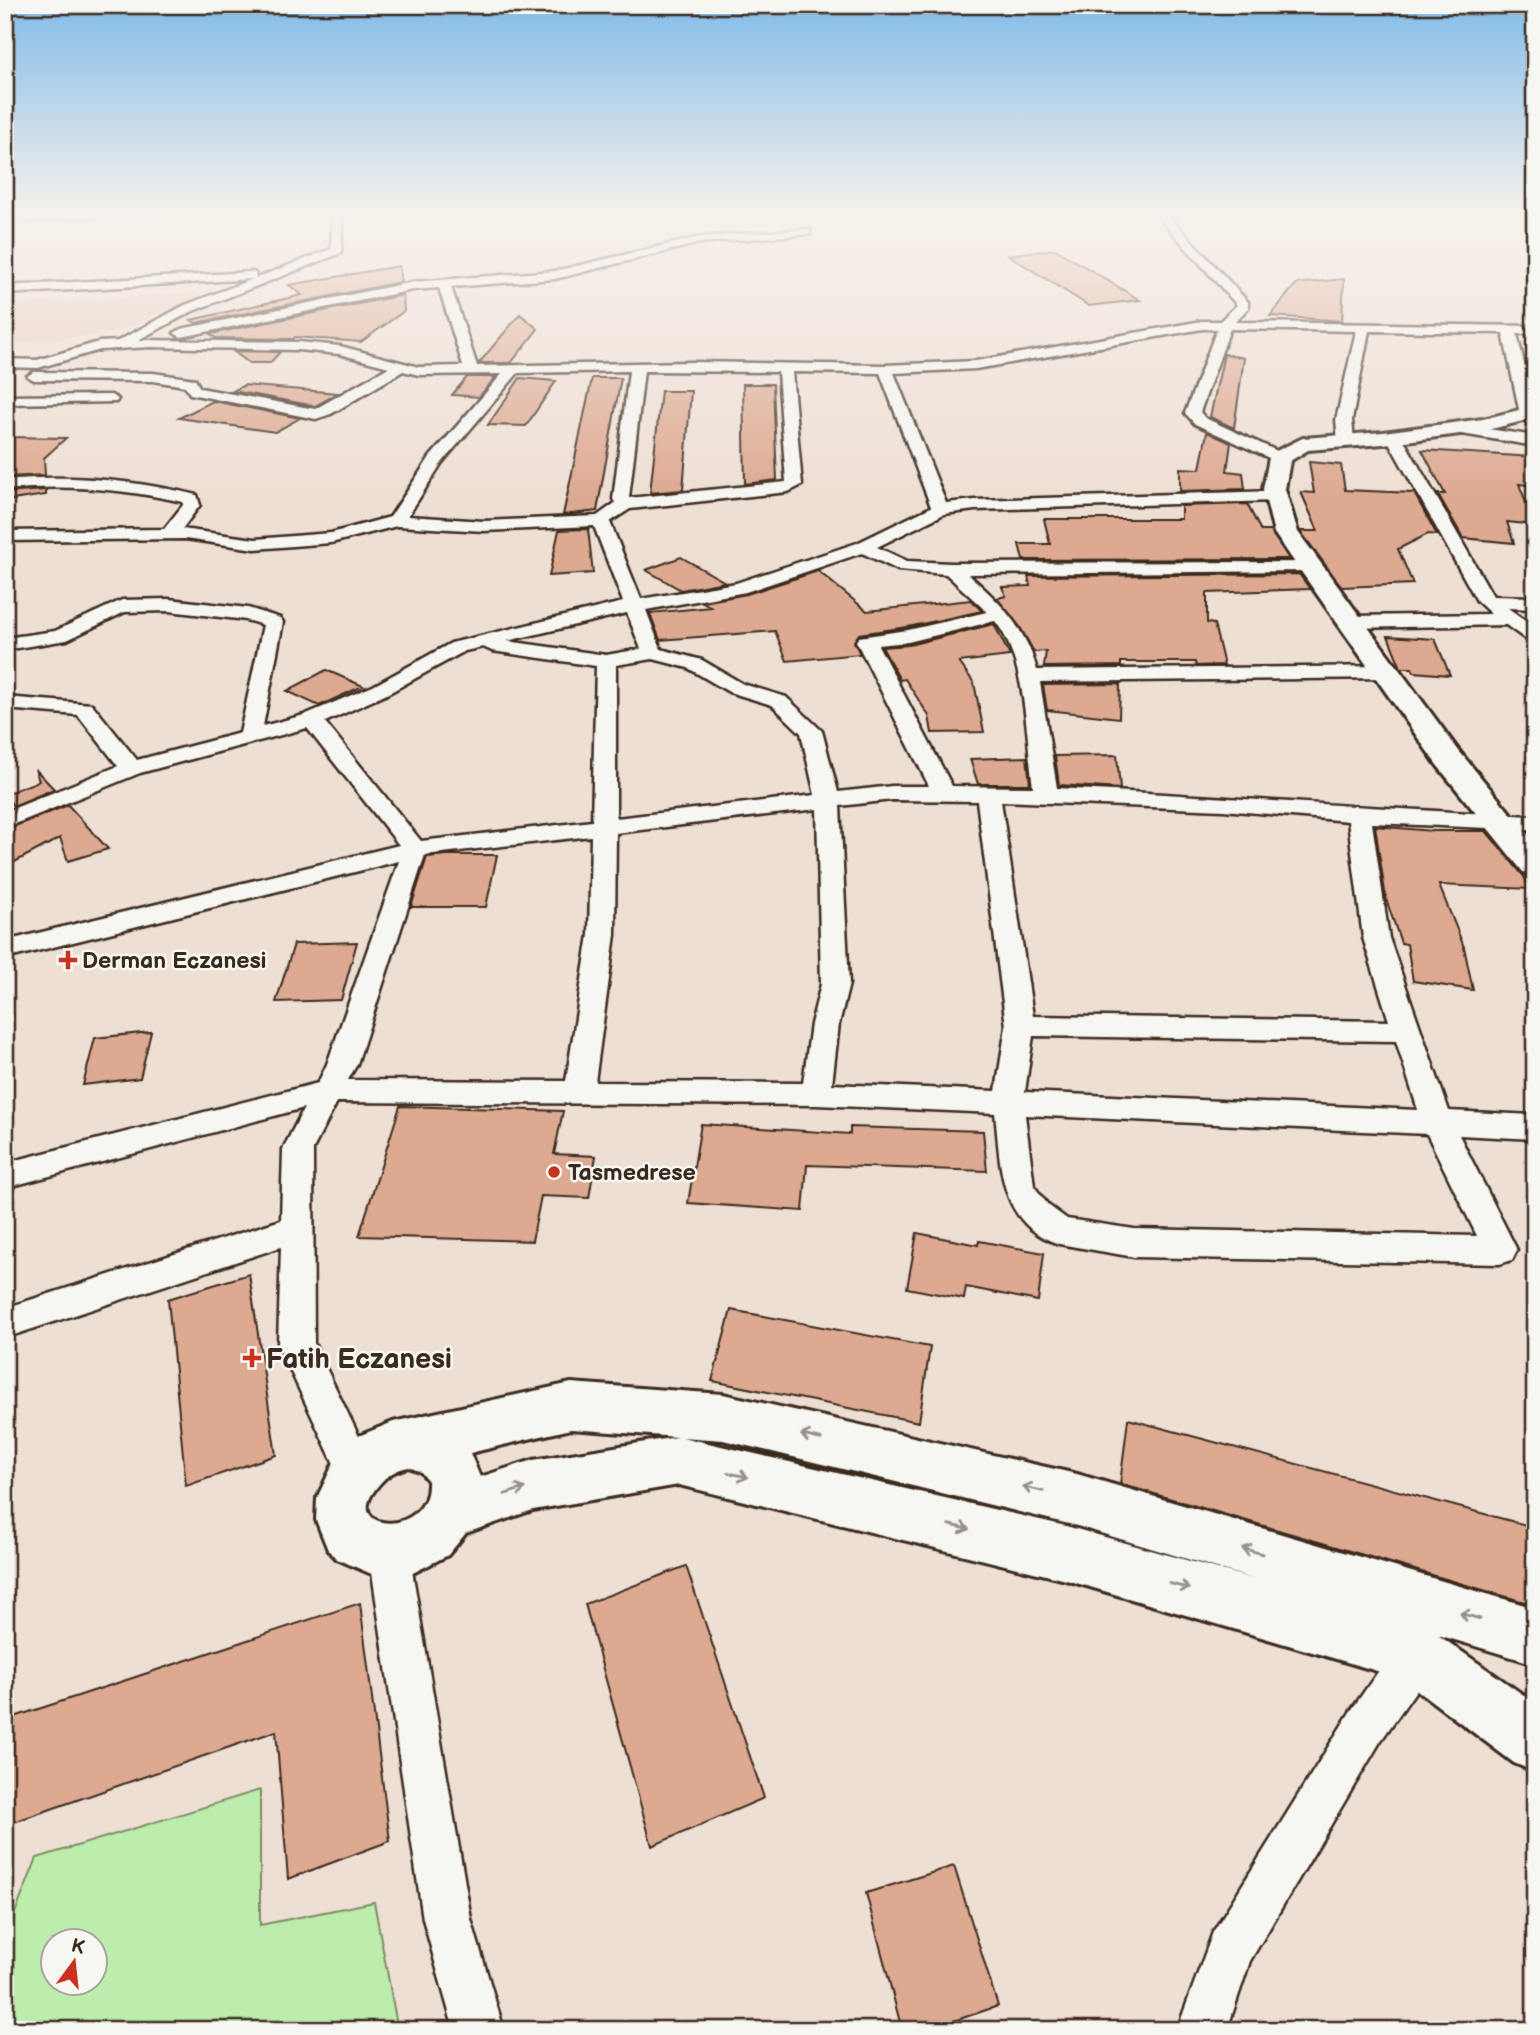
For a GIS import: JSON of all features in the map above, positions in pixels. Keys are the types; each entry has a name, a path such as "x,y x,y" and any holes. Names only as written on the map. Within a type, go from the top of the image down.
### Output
{"street":[{"path":"117,345 192,307"},
{"path":"117,345 308,307"},
{"path":"452,307 471,371"},
{"path":"1242,307 1225,324 1192,413 1200,421 1280,458"},
{"path":"5,363 38,364 99,346 298,346 340,350 419,371 637,367 885,369 976,365 1202,325 1535,330"},
{"path":"1346,441 1344,420 1364,326"},
{"path":"1509,329 1531,413 1454,429 1303,444 1280,458 1274,489 1286,533 1448,758 1535,865"},
{"path":"5,399 56,359"},
{"path":"34,376 153,377 190,382 195,391 316,414 326,411 400,367"},
{"path":"625,505 621,499 637,367"},
{"path":"5,536 186,534 255,544 331,538 397,521 484,526 601,521 625,505 794,485 785,368"},
{"path":"397,521 408,500 470,418 514,369"},
{"path":"885,369 940,509"},
{"path":"5,399 111,399"},
{"path":"1454,429 1535,441"},
{"path":"1394,437 1417,482 1487,601 1535,637"},
{"path":"5,485 35,481 103,483 191,499 192,505 169,534"},
{"path":"5,821 131,768 312,720 380,690 458,648 636,605 739,588 863,547 940,509 975,505 1276,496"},
{"path":"601,521 653,653"},
{"path":"863,547 904,566 951,569 1309,566"},
{"path":"951,569 998,615 1016,639 1027,676 1045,794"},
{"path":"1487,601 1535,603"},
{"path":"5,644 60,636 122,607 169,605 248,614 273,622 250,736"},
{"path":"944,793 866,641 908,636 998,615"},
{"path":"1351,622 1509,619"},
{"path":"476,643 606,662 653,653 695,664 721,681 779,701 796,714 811,732 828,799 835,984 825,1024 816,1094"},
{"path":"579,1093 602,935 606,662"},
{"path":"1027,676 1387,672"},
{"path":"5,703 84,709 131,768"},
{"path":"312,720 415,849"},
{"path":"5,950 415,849 605,829 892,793 1045,794 1223,803 1359,815 1535,823"},
{"path":"988,794 1020,1026 1009,1103 1019,1189 1037,1214 1059,1231 1134,1242 1500,1250 1437,1122 1406,1031 1376,938 1359,815"},
{"path":"356,1470 296,1344 298,1149 342,1065 415,849"},
{"path":"1020,1026 1406,1031"},
{"path":"5,1176 328,1091 816,1094 1535,1127"},
{"path":"5,1323 297,1228"},
{"path":"409,1443 439,1452 450,1464 456,1479 456,1495 450,1512 440,1528 407,1549 388,1552 369,1548 354,1539 344,1524 341,1506 346,1488 356,1470 371,1456 389,1447 571,1406 723,1417 1077,1500 1535,1636"},
{"path":"450,1512 533,1485 679,1461 1066,1553 1416,1654 1535,1742"},
{"path":"388,1552 447,1919 479,2030"},
{"path":"1202,2030 1230,1949 1365,1727 1416,1654"}],"shaded area":[{"path":"5,307 175,307 117,332 5,345"}],"green space":[{"path":"260,1790 260,1925 374,1902 398,2030 5,2030 5,1938 37,1858"}],"building":[{"path":"249,307 276,307 196,323 191,320"},
{"path":"344,307 404,307 404,311 361,342 295,337 216,338 210,334"},
{"path":"1277,307 1343,307 1342,321 1270,316"},
{"path":"520,314 538,329 511,363 479,363"},
{"path":"233,351 280,352 270,363 249,363"},
{"path":"1224,354 1244,358 1234,428 1210,417"},
{"path":"467,377 496,377 479,397 452,395"},
{"path":"520,378 556,381 526,426 488,425"},
{"path":"592,378 621,378 597,511 563,515"},
{"path":"743,384 773,384 777,480 745,484"},
{"path":"244,385 338,393 315,406 233,391"},
{"path":"661,391 691,391 683,490 650,493"},
{"path":"213,401 300,418 275,432 179,418"},
{"path":"1207,432 1231,443 1227,471 1243,473 1245,489 1180,491 1180,468 1200,469"},
{"path":"5,437 66,438 44,458 45,475 5,477"},
{"path":"1422,450 1535,457 1535,486 1519,484 1535,525 1507,522 1514,543 1463,538 1438,494 1445,494"},
{"path":"1309,462 1341,465 1345,490 1414,493 1437,535 1428,534 1398,549 1413,584 1342,587 1300,531 1318,531 1301,492 1314,493"},
{"path":"46,490 46,495 5,501 5,493"},
{"path":"1247,504 1261,531 1271,531 1289,559 1023,560 1019,544 1050,544 1044,519 1181,519 1181,506"},
{"path":"588,529 593,573 549,576 559,530"},
{"path":"681,557 725,582 681,590 646,570"},
{"path":"818,571 867,611 971,600 982,611 908,627 859,634 854,642 860,654 787,661 775,631 660,640 650,613 711,607 703,602 747,594"},
{"path":"1299,574 1310,589 1207,593 1207,623 1214,624 1224,665 1196,666 1195,662 1121,662 1121,666 1044,667 1046,651 1034,652 1020,627 997,598 1006,596 1002,587 1030,586 1028,576"},
{"path":"994,624 1010,656 959,662 974,683 984,732 932,733 929,716 905,679 900,680 882,647 909,645"},
{"path":"1388,636 1435,639 1450,675 1414,672 1412,668 1401,668"},
{"path":"326,670 363,686 319,706 287,691"},
{"path":"1120,684 1119,718 1047,710 1043,685"},
{"path":"1117,755 1120,789 1059,785 1055,756"},
{"path":"1027,757 1030,784 978,784 970,759"},
{"path":"35,769 54,789 13,806 5,794 39,781"},
{"path":"68,805 108,849 68,861 60,838 5,867 5,830"},
{"path":"1375,826 1433,831 1486,831 1523,875 1531,889 1439,885 1464,947 1473,990 1413,981 1407,944 1401,943 1386,899"},
{"path":"497,855 486,907 411,907 427,857"},
{"path":"357,942 341,1000 276,1002 294,944"},
{"path":"151,1032 140,1078 83,1085 95,1038"},
{"name":"Tasmedrese","path":"400,1106 563,1111 554,1154 596,1156 589,1198 541,1196 532,1241 359,1236"},
{"path":"701,1124 850,1134 850,1127 983,1131 987,1171 807,1165 803,1211 688,1203"},
{"path":"917,1233 978,1245 979,1241 1044,1253 1038,1301 966,1287 964,1299 907,1288"},
{"path":"249,1274 276,1455 186,1486 168,1299"},
{"path":"731,1310 930,1347 919,1422 712,1381"},
{"path":"1128,1419 1530,1526 1535,1605 1120,1484"},
{"path":"686,1566 764,1798 652,1846 585,1604"},
{"path":"360,1603 390,1841 288,1879 276,1731 5,1825 5,1720"},
{"path":"954,1866 998,2006 927,2030 902,2030 866,1893"}],"place":[{"name":"Derman Eczanesi","path":"68,960"},
{"name":"Tasmedrese","path":"554,1172"},
{"name":"Fatih Eczanesi","path":"252,1358"}]}
